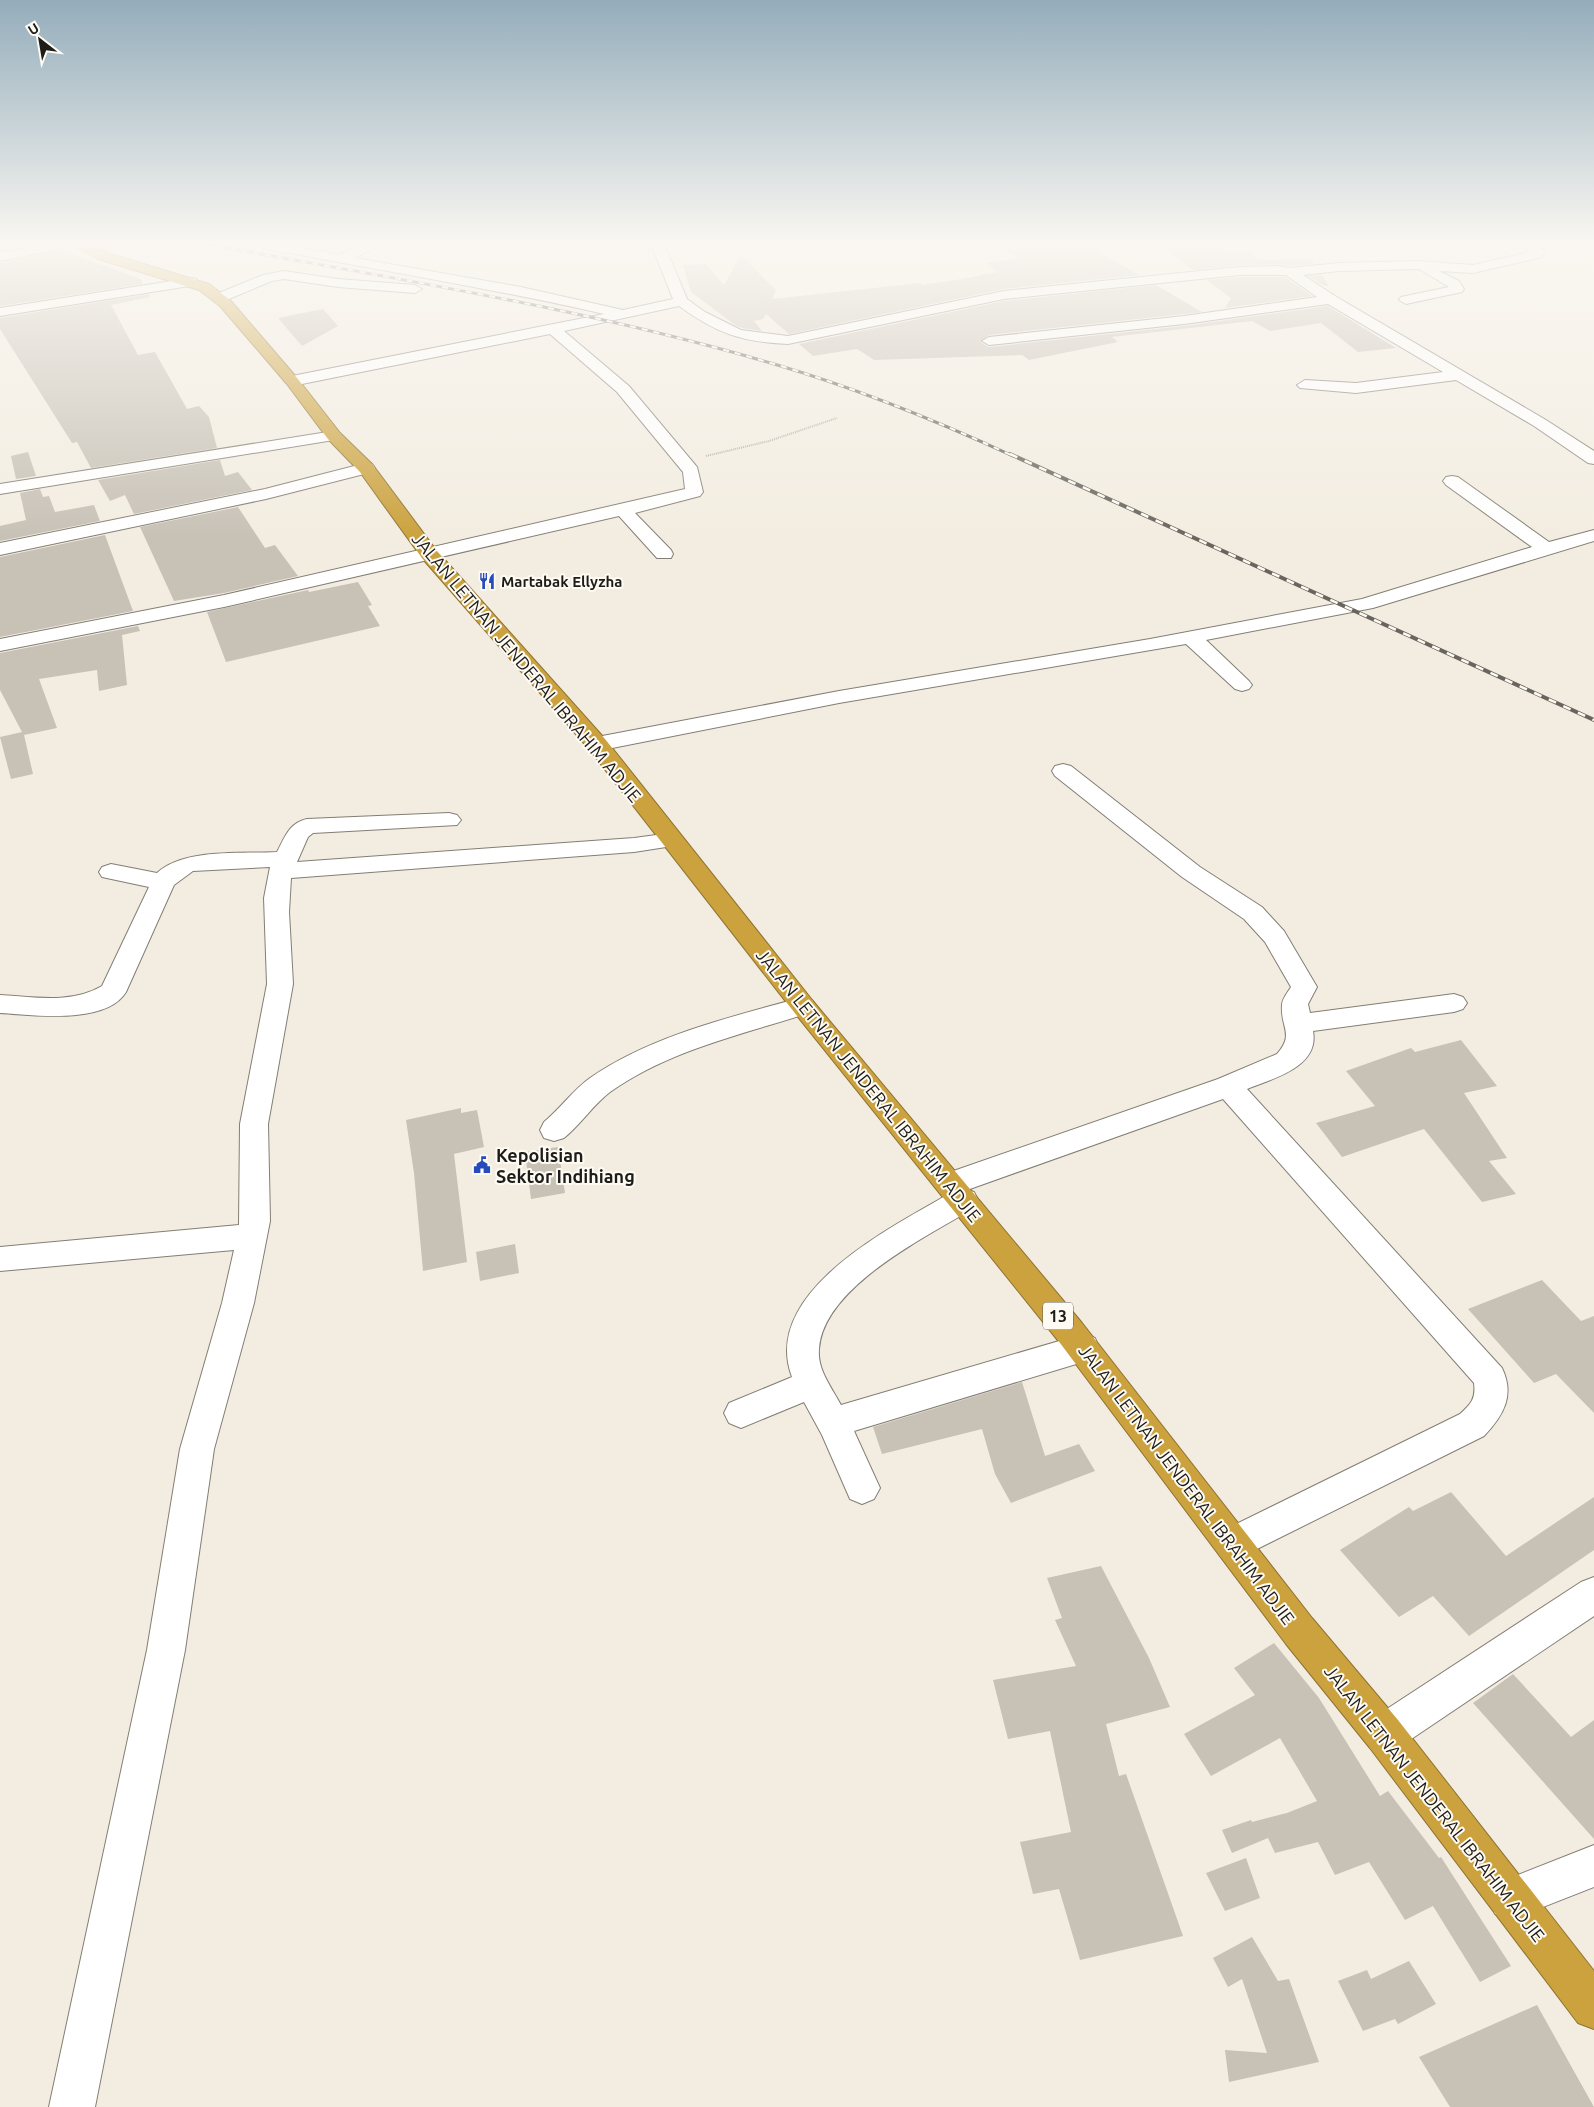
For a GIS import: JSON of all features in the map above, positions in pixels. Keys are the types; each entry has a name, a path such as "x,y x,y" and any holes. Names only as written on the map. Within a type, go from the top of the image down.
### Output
{"highway":[{"name":"JALAN LETNAN JENDERAL IBRAHIM ADJIE","path":"258,342 292,381 334,436 366,468 429,554 597,744 803,1006 1083,1348 1299,1631 1384,1734 1594,2007"}],"street":[{"path":"292,381 486,342"},
{"path":"0,645 224,601 676,498 694,492 691,471 623,389 569,342"},
{"path":"1404,342 1540,423 1594,459"},
{"path":"1305,385 1356,388 1459,375"},
{"path":"0,489 334,436"},
{"path":"0,549 144,512 266,494 366,468"},
{"path":"1452,481 1546,549"},
{"path":"622,510 664,554"},
{"path":"597,744 839,697 1190,637 1366,604 1594,535"},
{"path":"1190,637 1242,685"},
{"path":"862,1488 833,1422 811,1384 802,1351 803,1335 814,1310 856,1267 956,1192 1228,1086 1287,1061 1296,1051 1301,1039 1295,1004 1304,987 1274,937 1253,913 1191,872 1063,771"},
{"path":"72,2107 166,1650 197,1449 238,1303 255,1221 254,1124 282,964 276,898 277,883 298,833 307,826 449,820"},
{"path":"0,1004 82,1006 103,999 113,992 163,882 173,871 192,864 412,863 634,845 671,840"},
{"path":"111,872 163,882"},
{"path":"1298,1024 1454,1003"},
{"path":"554,1130 569,1118 599,1085 628,1068 666,1050 803,1006"},
{"path":"1228,1086 1461,1344 1490,1378 1493,1394 1490,1408 1472,1425 1233,1544"},
{"path":"0,1259 251,1236"},
{"path":"833,1422 1083,1348"},
{"path":"741,1413 811,1384"},
{"path":"1384,1734 1594,1595"},
{"path":"1510,1899 1594,1866"}],"path":[{"path":"684,462 778,438 837,418"}],"building":[{"path":"8,342 131,342 138,355 155,352 187,409 199,406 209,417 217,448 91,468 77,442 72,443"},
{"path":"299,342 309,342 302,346"},
{"path":"807,342 981,342 989,347 1032,342 1116,342 1029,360 1022,355 874,360 857,349 813,356 799,344"},
{"path":"1346,342 1387,342 1396,348 1358,352"},
{"path":"28,452 36,476 16,479 11,456"},
{"path":"220,460 225,476 238,472 252,490 134,514 125,495 110,501 98,480"},
{"path":"40,489 43,497 49,496 55,512 94,505 100,521 0,541 0,526 26,520 20,493"},
{"path":"238,507 265,548 275,545 298,576 224,593 174,601 140,527"},
{"path":"105,535 133,611 0,637 0,557"},
{"path":"358,582 372,605 368,606 380,626 226,662 207,612 308,590 309,592"},
{"path":"138,626 140,631 122,635 127,685 99,691 97,670 39,679 57,728 24,735 33,774 11,779 0,737 22,732 0,690 0,653"},
{"path":"1461,1040 1497,1086 1464,1093 1507,1158 1489,1161 1516,1194 1482,1202 1424,1129 1342,1157 1316,1123 1375,1106 1346,1071 1411,1048 1415,1052"},
{"path":"461,1108 461,1113 477,1110 484,1147 454,1154 467,1262 423,1271 414,1173 406,1120"},
{"path":"558,1147 565,1193 531,1199 525,1152"},
{"path":"515,1244 519,1273 480,1281 476,1252"},
{"path":"1542,1280 1581,1321 1594,1316 1594,1413 1556,1374 1534,1383 1468,1309"},
{"path":"1022,1382 1045,1456 1079,1444 1095,1471 1011,1503 995,1474 982,1429 882,1454 873,1427"},
{"path":"1451,1492 1506,1556 1594,1497 1594,1550 1469,1636 1433,1596 1399,1617 1340,1550 1409,1507 1413,1511"},
{"path":"1101,1566 1149,1658 1170,1707 1106,1724 1119,1776 1126,1774 1183,1936 1080,1960 1059,1889 1033,1894 1020,1842 1071,1832 1050,1731 1008,1739 993,1680 1076,1666 1055,1620 1062,1618 1047,1578"},
{"path":"1274,1643 1319,1698 1380,1796 1388,1791 1439,1858 1441,1857 1511,1966 1480,1982 1433,1906 1405,1920 1369,1862 1335,1875 1318,1842 1275,1853 1268,1838 1232,1853 1222,1830 1251,1820 1252,1822 1287,1813 1317,1801 1280,1738 1211,1776 1184,1734 1255,1695 1234,1668"},
{"path":"1513,1674 1571,1737 1594,1720 1594,1839 1473,1703"},
{"path":"1246,1858 1260,1898 1225,1911 1206,1873"},
{"path":"1252,1937 1278,1981 1289,1979 1319,2062 1229,2082 1225,2050 1267,2053 1242,1979 1228,1987 1213,1958"},
{"path":"1409,1961 1436,2004 1398,2024 1395,2019 1363,2031 1338,1981 1367,1970 1371,1979"},
{"path":"1537,2005 1594,2107 1450,2107 1419,2057"}],"railway":[{"path":"697,342 805,373 865,394 925,417 1013,456"},
{"path":"1010,454 1594,720"}],"place":[{"name":"Martabak Ellyzha","path":"487,581"},
{"name":"Kepolisian Sektor Indihiang","path":"482,1165"}]}
